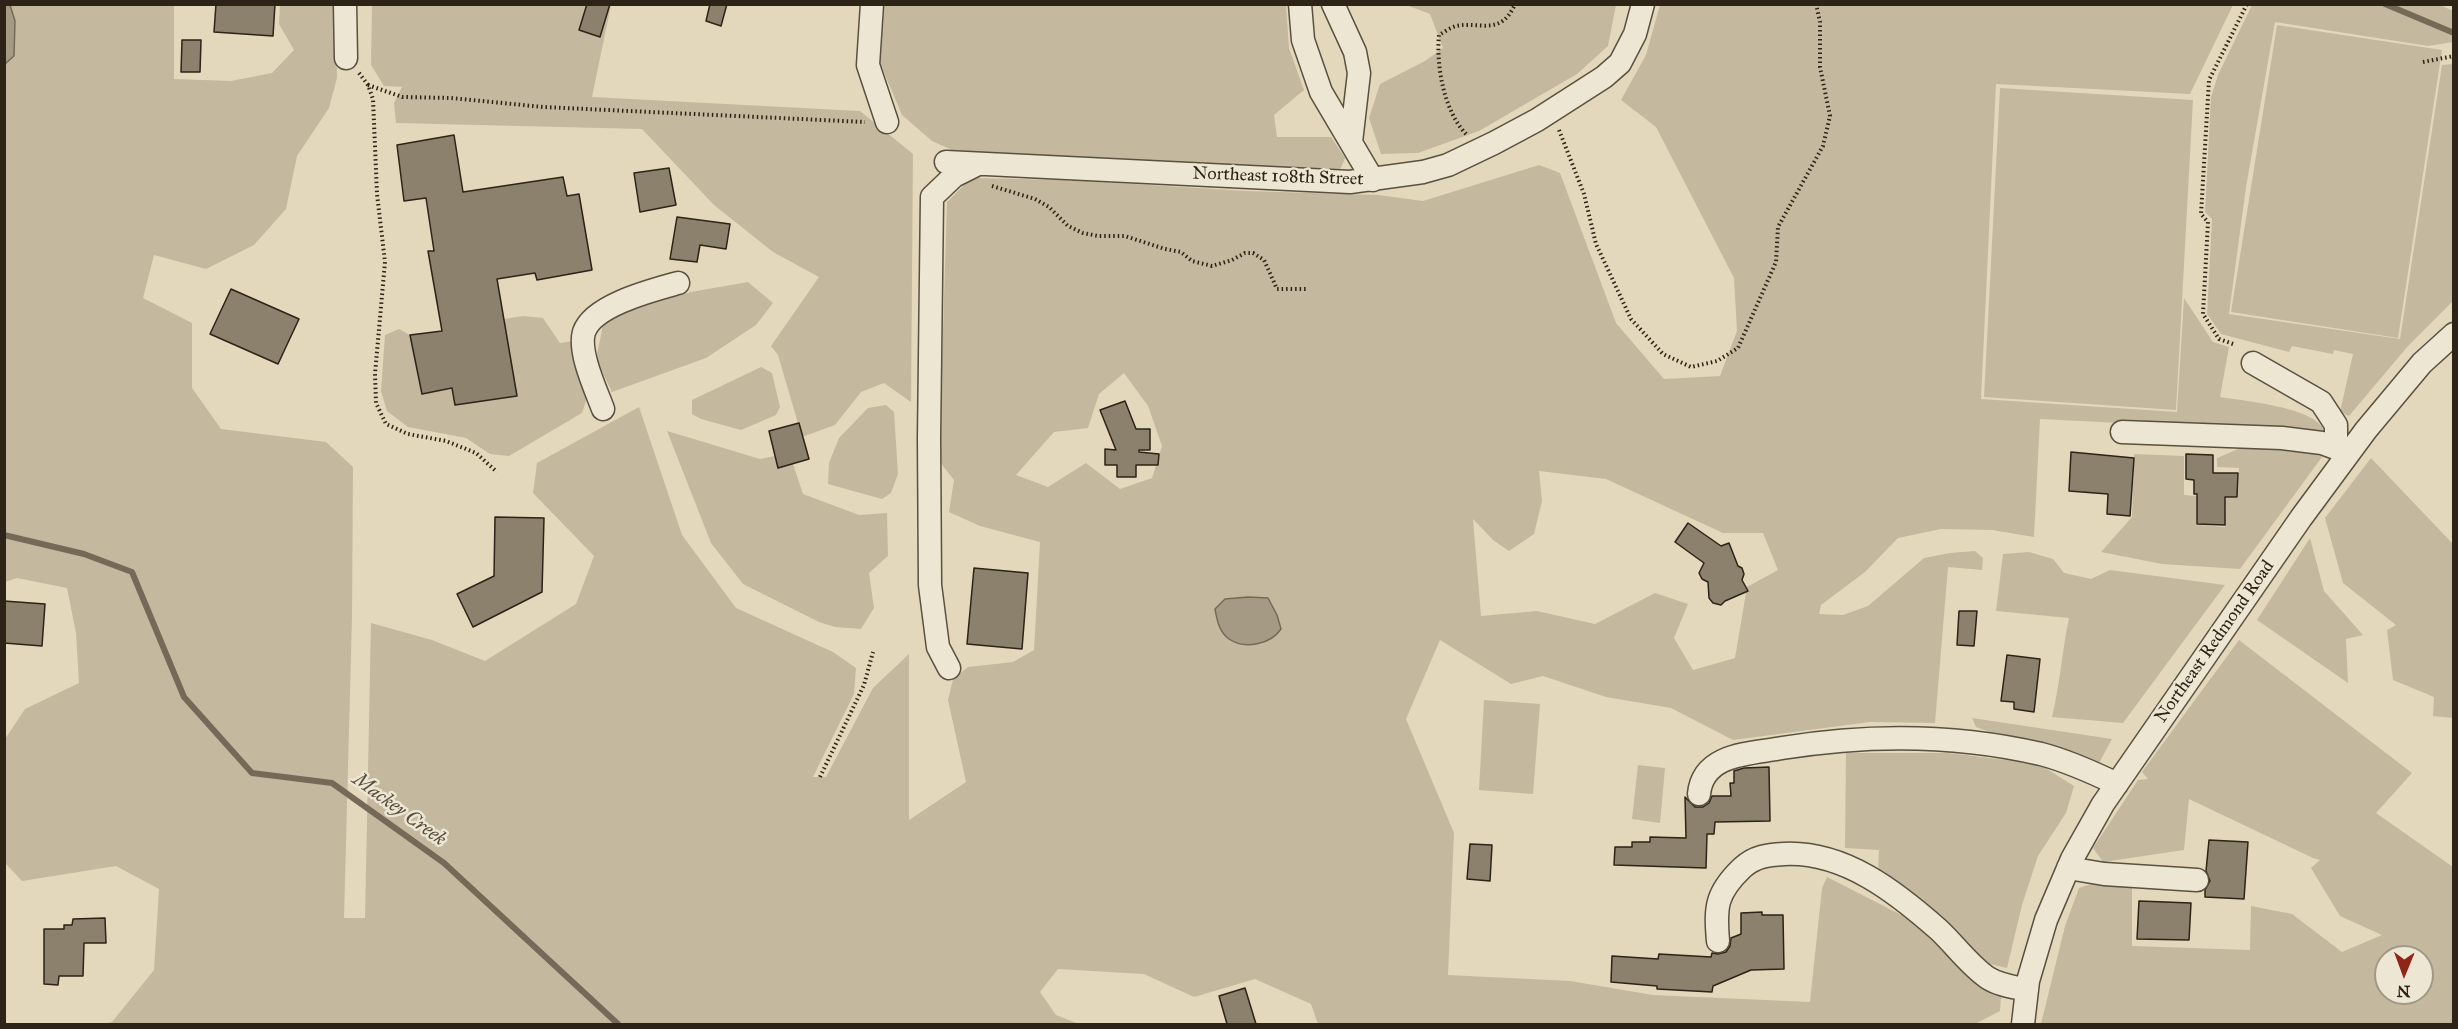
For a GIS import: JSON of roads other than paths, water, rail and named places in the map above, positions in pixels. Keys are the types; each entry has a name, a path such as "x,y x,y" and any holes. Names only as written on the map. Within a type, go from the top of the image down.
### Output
{"street":[{"path":"345,4 346,58"},
{"path":"872,4 868,65 887,122"},
{"path":"1300,4 1303,40 1321,92 1373,180"},
{"path":"1333,4 1354,52 1359,73 1350,142"},
{"name":"Northeast 108th Street","path":"946,162 976,166 1339,181 1373,180 1423,172 1448,165 1537,120 1604,77 1620,63 1635,34 1643,4"},
{"path":"949,668 938,647 930,585 932,197 954,176 976,166"},
{"path":"603,409 585,359 584,332 596,316 633,296 678,283"},
{"name":"Northeast Redmond Road","path":"2023,1024 2027,985 2046,920 2068,868 2117,784 2288,537 2342,451 2422,363 2454,334"},
{"path":"2253,363 2321,402 2336,425 2342,451"},
{"path":"2122,432 2282,438 2322,443 2342,451"},
{"path":"1699,794 1705,773 1714,765 1734,756 1812,743 1871,737 1917,737 2004,747 2070,762 2117,784"},
{"path":"1718,941 1716,911 1720,897 1728,883 1750,860 1763,856 1812,854 1842,863 1880,884 1938,930 1988,978 2007,986 2027,985"},
{"path":"2068,868 2104,874 2197,880"}],"waterway":[{"path":"2385,4 2454,33"},
{"name":"Mackey Creek","path":"4,535 84,554 132,572 184,697 252,773 332,783 444,863 618,1024"}]}
